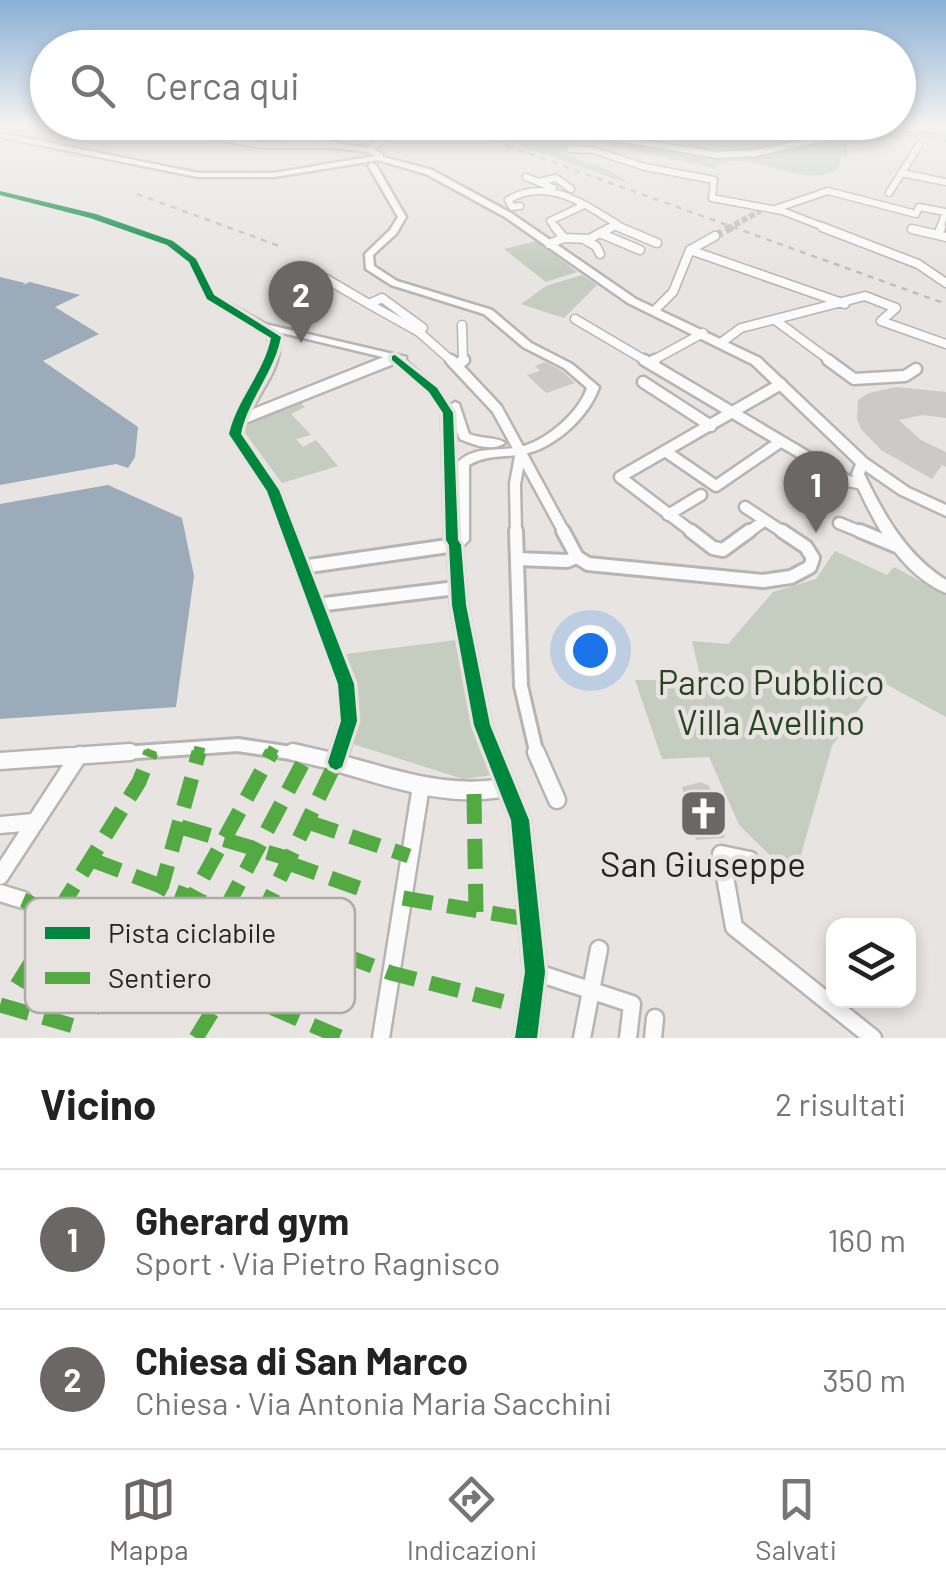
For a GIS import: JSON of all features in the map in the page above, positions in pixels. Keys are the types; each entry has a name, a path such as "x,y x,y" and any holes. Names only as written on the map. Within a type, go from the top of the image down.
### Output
{"main road":[{"path":"190,173 285,173"},
{"path":"428,173 558,241 608,286 756,361 862,462 904,490 946,511"}],"street":[{"path":"302,567 455,545 462,540 463,462 480,453 531,449 586,406 593,387 568,366 527,345 488,312 394,283 368,267 369,254 402,220 382,173"},
{"path":"679,173 714,180 712,198 762,209 776,209 828,190 916,214 919,207 946,212 942,236 912,230"},
{"path":"889,192 900,173"},
{"path":"902,173 946,182"},
{"path":"526,177 570,193 617,226 657,243"},
{"path":"4,182 6,191 16,197"},
{"path":"520,206 512,206 508,200 531,190 570,193"},
{"path":"0,195 107,220 170,243 192,261 210,297 276,336 275,352 237,422 236,438 273,490 346,684 349,720 336,762"},
{"path":"582,206 550,221 558,241 585,240 617,226"},
{"path":"776,209 904,258 946,283"},
{"path":"602,234 640,250"},
{"path":"690,250 714,236"},
{"path":"585,240 596,246 600,254"},
{"path":"654,311 669,300 686,274 690,250"},
{"path":"690,250 845,304"},
{"path":"311,270 369,304 382,298 397,315 423,328 420,332 457,364 496,409 512,449 577,557 588,564 763,581 804,572 812,563 811,552 746,507"},
{"path":"722,342 741,328 866,296 896,308 881,320 946,344"},
{"path":"575,319 848,481 863,484"},
{"path":"775,320 854,378 905,376 916,370"},
{"path":"262,325 404,360 438,385 456,410 466,438 512,449"},
{"path":"457,364 464,362 462,325"},
{"path":"650,362 704,333"},
{"path":"237,422 395,358"},
{"path":"395,358 432,390 448,414 456,588 482,724 520,820 535,972 526,1038"},
{"path":"643,382 711,426"},
{"path":"766,520 723,550 713,548 620,477 781,384"},
{"path":"665,451 716,486 780,442"},
{"path":"512,449 520,694 544,776 558,800"},
{"path":"862,462 858,474 899,547 914,568 946,587"},
{"path":"668,515 701,495"},
{"path":"838,523 899,547"},
{"path":"518,558 568,561 577,557"},
{"path":"317,605 456,588"},
{"path":"0,761 238,746 274,748 421,786 474,794 506,787"},
{"path":"0,876 80,756"},
{"path":"381,1038 421,786"},
{"path":"0,826 34,822"},
{"path":"750,860 721,854 734,926 873,1038"},
{"path":"0,893 23,900"},
{"path":"582,1038 599,949"},
{"path":"535,972 632,1004 628,1038"}],"green space":[{"path":"600,173 614,173 633,185"},
{"path":"537,241 577,272 546,282 504,249"},
{"path":"582,275 597,285 564,318 521,304 546,286"},
{"path":"300,402 305,407 291,414 311,435 296,439 303,447 316,440 338,466 282,483 243,430 250,417"},
{"name":"Parco Pubblico Villa Avellino","path":"835,551 887,575 894,567 946,595 946,717 880,681 832,746 794,879 739,825 709,757 662,759 635,680 701,680 692,641 728,644 773,592 816,579"},
{"path":"456,640 477,742 493,775 463,779 353,744 357,703 346,654"}],"water":[{"path":"0,277 80,295 55,307 99,334 43,361 138,427 135,457 128,468 116,464 0,485"},
{"path":"108,485 182,518 194,576 176,707 0,719 0,504"}],"building":[{"path":"545,362 575,383 546,393 527,375 540,371 535,366"},
{"path":"896,387 946,392 946,418 922,415 899,420 921,440 946,452 946,467 942,465 932,479 881,450 857,419 858,400 869,393"},
{"name":"San Giuseppe","path":"701,782 709,786 725,838 696,840 682,787"}],"tunnel":[{"path":"727,229 760,211"},
{"path":"715,236 732,227"}],"railway":[{"path":"584,173 946,304"},
{"path":"137,194 282,247"}],"marked path":[{"path":"155,898 162,885 200,747"},
{"path":"192,898 274,748"},
{"path":"67,898 139,782 152,750"},
{"path":"231,898 307,755"},
{"path":"270,898 336,762"},
{"path":"474,794 476,912"},
{"path":"308,822 409,856"},
{"path":"181,827 290,859"},
{"path":"92,860 193,898"},
{"path":"288,863 364,890"},
{"path":"403,898 532,920"},
{"path":"355,959 391,973 532,1009"},
{"path":"17,985 25,972"},
{"path":"0,1005 25,1012"},
{"path":"28,1013 81,1028"},
{"path":"196,1038 211,1013"},
{"path":"286,1013 342,1038"}],"cycle path":[{"path":"0,193 93,216 170,243 193,261 210,297 276,337 269,363 243,409 235,434 273,490 346,684 349,721 336,762"},
{"path":"395,358 433,390 448,413 452,540 459,605 482,725 520,820 535,972 526,1038"}],"place":[{"name":"Chiesa di San Marco","path":"301,343"},
{"name":"Gherard gym","path":"816,533"},
{"name":"San Giuseppe","path":"703,813"}]}
